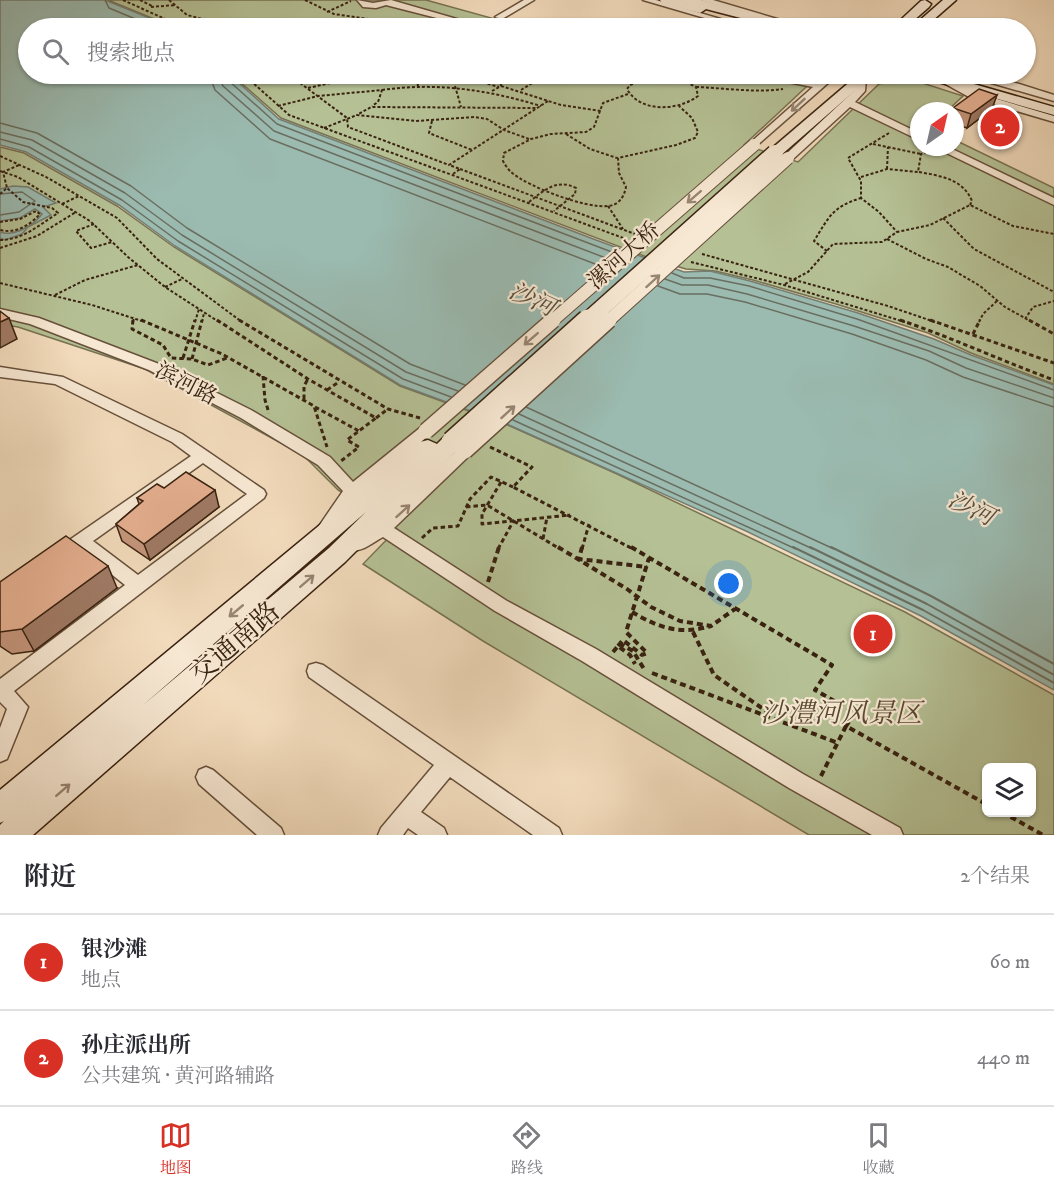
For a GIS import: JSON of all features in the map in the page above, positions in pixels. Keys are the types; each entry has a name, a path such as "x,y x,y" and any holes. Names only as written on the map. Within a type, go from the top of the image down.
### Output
{"main road":[{"path":"666,0 732,18"},
{"path":"687,0 754,18"},
{"path":"909,18 930,0"},
{"path":"929,18 950,0"},
{"name":"漯河大桥","path":"446,440 844,84"},
{"path":"968,84 1054,111"},
{"path":"975,84 1054,104"},
{"name":"交通南路","path":"14,827 311,548 446,440"},
{"name":"交通南路","path":"14,827 337,555 446,440"}],"street":[{"path":"361,0 363,4 371,5 386,1 448,18"},
{"path":"499,17 530,0"},
{"path":"647,0 711,18"},
{"path":"704,0 769,18"},
{"path":"726,6 735,0"},
{"path":"771,151 814,84"},
{"path":"337,555 383,529 446,440 771,151 849,103 860,91 857,84"},
{"path":"954,84 973,95 1054,119"},
{"path":"1006,84 1054,98"},
{"path":"849,103 910,133"},
{"path":"959,156 1054,202"},
{"name":"滨河路","path":"0,313 34,321 154,367 275,431 324,460 352,490"},
{"path":"0,372 57,380 177,438 258,494 0,690 18,707 0,753"},
{"path":"311,548 352,490 446,440"},
{"path":"45,566 202,456"},
{"path":"383,529 480,593 589,655 813,791 892,835"},
{"path":"81,541 138,585"},
{"path":"316,671 551,835"},
{"path":"389,835 449,763"},
{"path":"206,777 273,835"},
{"path":"406,814 436,835"}],"path":[{"path":"123,0 163,18"},
{"path":"140,0 153,6 151,7"},
{"path":"169,0 188,15 197,18"},
{"path":"305,0 327,12 353,18"},
{"path":"327,12 353,0"},
{"path":"144,9 176,5"},
{"path":"302,84 347,118 348,127 642,236"},
{"path":"308,88 326,84"},
{"path":"492,84 521,90 523,94 588,111 601,111"},
{"path":"521,90 531,84"},
{"path":"628,94 632,84"},
{"path":"692,84 696,87 735,88 764,92 814,84"},
{"path":"277,107 318,96 418,86 455,86 492,91 541,106"},
{"path":"455,86 461,108"},
{"path":"492,91 500,86"},
{"path":"628,94 648,105 679,106 688,104 698,96 696,87"},
{"path":"323,129 371,107 378,102 382,90"},
{"path":"618,158 616,164 626,187 625,195 623,199 608,206 570,198 545,189 514,175 503,161 504,153 531,140 565,133 586,132 594,127 603,103 628,94"},
{"path":"449,165 548,101"},
{"path":"565,133 590,150 618,158 638,151 670,147 695,138 698,132 697,126 679,106"},
{"path":"371,107 537,108"},
{"path":"357,115 432,121 475,117 496,123 504,130 531,140"},
{"path":"432,121 429,133 472,150"},
{"path":"861,198 864,185 848,158 898,127"},
{"path":"871,144 910,152"},
{"path":"385,150 394,145"},
{"path":"887,169 888,147"},
{"path":"918,172 921,156"},
{"path":"2,172 20,164"},
{"path":"453,174 460,169"},
{"path":"784,285 808,272 833,244 882,242 897,232 930,225 970,205 972,201 970,191 952,179 887,169 861,177"},
{"path":"2,172 8,188 23,202 56,210"},
{"path":"2,172 18,177 64,204 94,224 165,287 308,380 376,418"},
{"path":"529,202 545,189 560,183 571,185 577,190 554,211"},
{"path":"0,194 8,188"},
{"path":"0,240 13,240 29,232 54,217 56,210 79,196"},
{"path":"861,198 879,212 897,232"},
{"path":"827,252 814,241 830,211 843,202 861,198"},
{"path":"970,205 1013,226 1054,234"},
{"path":"0,222 20,219 42,206"},
{"path":"608,206 623,229"},
{"path":"0,230 9,232 29,223 40,214 36,211"},
{"path":"0,248 37,236 76,212"},
{"path":"943,218 974,249 1054,292"},
{"path":"29,223 36,226"},
{"path":"94,224 76,231 91,248 112,242"},
{"path":"29,232 37,236"},
{"path":"887,239 926,260 948,267 980,286 997,301 1025,319 1054,334"},
{"path":"699,253 796,279 973,334 1054,363"},
{"path":"55,295 82,280 138,265"},
{"path":"165,287 182,279"},
{"path":"0,283 55,295 134,317 189,339 263,376 358,431"},
{"path":"973,334 983,314 997,301"},
{"path":"1025,319 1033,307 1054,301"},
{"path":"183,358 199,309"},
{"path":"192,359 204,313"},
{"path":"134,317 132,329 163,345 171,358 192,359 208,365 228,357"},
{"path":"263,376 265,400 275,431"},
{"path":"304,399 304,386 308,380"},
{"path":"327,390 339,382"},
{"path":"314,406 332,469 359,447 347,440 388,409"},
{"path":"412,547 433,528 458,526 470,499 491,477 513,487"},
{"path":"501,482 482,514 482,524 570,515"},
{"path":"466,507 487,506 579,560 651,607 680,621 711,626"},
{"path":"543,539 547,517"},
{"path":"480,593 488,583 495,555 514,520"},
{"path":"579,560 589,524"},
{"path":"649,558 626,632 646,653 642,655 623,640 619,645 633,651 646,672 838,743"},
{"path":"579,560 647,567"},
{"path":"632,612 664,631 693,632 711,626 736,609"},
{"path":"693,632 714,675 777,719"},
{"path":"813,791 846,726 982,801"},
{"path":"1009,817 1043,835"}],"green space":[{"path":"108,0 426,0 491,18 152,18"},
{"path":"242,84 809,84 744,145 798,162 879,84 926,84 963,96 957,102 910,102 910,156 964,156 964,144 1054,188 1054,384 971,353 928,333 836,304 753,280 715,271 686,269 652,259 281,118"},
{"name":"沙澧河风景区","path":"0,147 24,153 117,206 174,247 400,386 510,426 617,474 905,612 1054,695 1054,835 809,835 483,641 363,564 397,529 338,490 303,455 145,369 18,327 0,324"}],"water":[{"name":"沙河","path":"0,0 105,0 150,18 18,18 18,84 240,84 279,119 596,240 684,272 710,271 858,313 934,339 1054,385 1054,690 921,616 746,531 509,425 400,385 175,246 119,205 26,152 0,145"},
{"path":"13,186 28,187 56,203 43,207 51,215 28,227 22,234 5,240 0,238 0,232 11,233 23,229 42,214 35,209 20,218 0,221 0,189"}],"building":[{"path":"979,89 997,95 971,114 964,112 964,102 961,102"},
{"path":"0,311 9,318 0,322"},
{"path":"186,472 215,490 144,544 116,524 143,501 137,498 157,484 164,488"},
{"path":"66,536 108,566 22,629 0,632 0,582"}],"place":[{"name":"孙庄派出所","path":"1000,127"},
{"name":"银沙滩","path":"873,634"}]}
